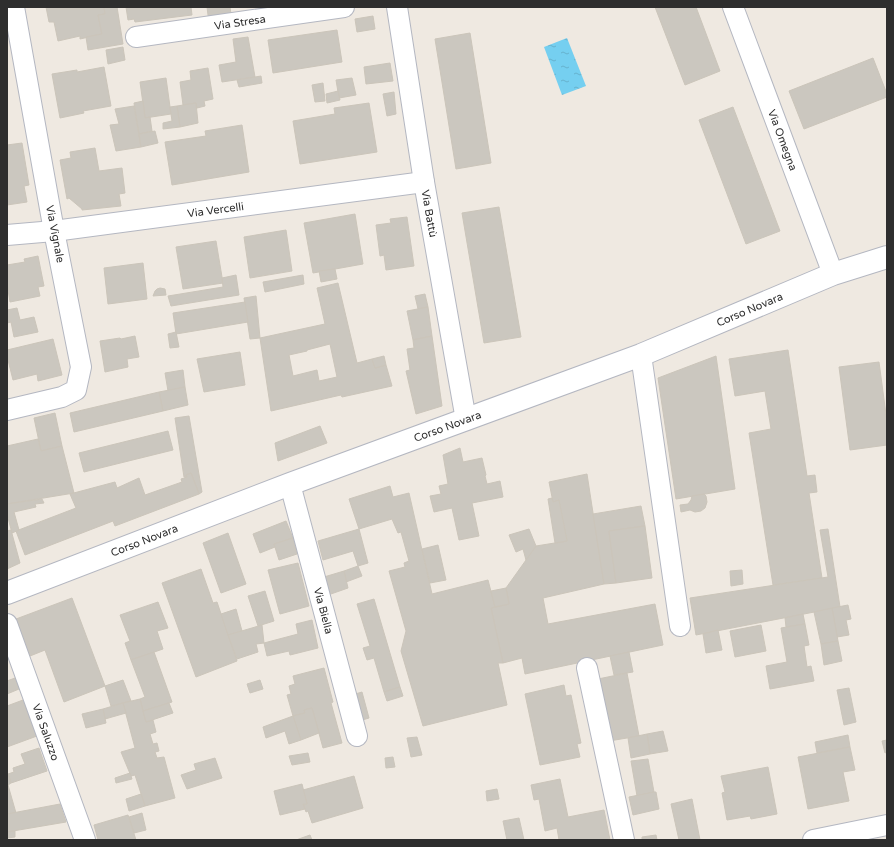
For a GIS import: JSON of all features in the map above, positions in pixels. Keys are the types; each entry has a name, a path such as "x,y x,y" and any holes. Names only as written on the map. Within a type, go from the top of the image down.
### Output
{"main road":[{"name":"Corso Novara","path":"7,593 290,484 641,355 832,274 887,257"}],"street":[{"name":"Via Vignale","path":"7,410 62,397 76,390 81,367 54,231 14,7"},
{"name":"Via Stresa","path":"136,37 344,7"},
{"name":"Via Battù","path":"397,7 424,182 466,420"},
{"name":"Via Omegna","path":"733,7 832,274"},
{"name":"Via Vercelli","path":"7,235 54,231 424,182"},
{"path":"641,355 680,626"},
{"name":"Via Biella","path":"290,484 357,736"},
{"name":"Via Saluzzo","path":"7,624 85,840"},
{"path":"587,668 624,840"},
{"path":"813,840 887,825"}],"water":[{"path":"567,38 586,86 562,95 544,47"}],"building":[{"path":"46,7 104,7 105,14 98,15 102,34 80,39 80,36 58,41 54,22 49,22"},
{"path":"104,7 117,7 123,44 88,50 86,37 102,34 98,15 105,14"},
{"path":"126,7 191,7 192,15 135,22 134,19 128,20"},
{"path":"207,7 230,7 232,21 209,23"},
{"path":"655,7 696,7 720,71 685,85"},
{"path":"373,16 375,29 357,32 355,19"},
{"path":"337,30 342,62 273,73 268,40"},
{"path":"470,33 491,163 456,169 435,39"},
{"path":"248,37 255,77 222,82 219,65 236,62 233,39"},
{"path":"123,47 125,60 108,64 106,50"},
{"path":"873,58 887,97 804,129 789,91"},
{"path":"390,63 393,81 366,84 364,67"},
{"path":"104,67 111,106 83,111 84,113 60,118 52,74 77,70 77,72"},
{"path":"208,68 213,99 204,101 205,106 197,108 196,103 183,105 180,82 191,80 190,71"},
{"path":"261,76 262,83 239,87 237,80"},
{"path":"166,78 171,114 145,118 140,82"},
{"path":"352,78 356,95 339,98 336,80"},
{"path":"323,83 325,101 315,102 312,85"},
{"path":"338,91 340,100 327,103 326,94"},
{"path":"394,92 396,114 387,116 383,94"},
{"path":"143,101 145,118 150,117 152,131 139,134 134,103"},
{"path":"196,103 198,123 180,127 177,106"},
{"path":"369,103 377,152 300,164 293,121 335,114 334,108"},
{"path":"134,106 141,147 116,151 110,125 119,124 115,109"},
{"path":"177,106 180,127 163,129 163,123 172,121 170,107"},
{"path":"733,107 780,231 746,244 699,120"},
{"path":"242,125 249,172 172,185 165,142 206,136 205,131"},
{"path":"155,131 158,143 141,147 139,134"},
{"path":"22,143 29,185 24,186 27,202 7,205 7,145"},
{"path":"95,148 99,171 122,168 125,193 119,194 121,206 82,210 69,198 67,199 60,160 71,158 70,152"},
{"path":"499,207 521,337 484,343 462,213"},
{"path":"355,214 363,264 313,273 304,223"},
{"path":"407,217 414,266 386,270 384,255 380,256 376,225 391,223 390,219"},
{"path":"286,230 292,271 250,278 244,237"},
{"path":"216,241 223,283 183,289 176,247"},
{"path":"38,256 44,286 38,287 40,296 10,302 7,284 7,265 25,262 24,259"},
{"path":"143,263 147,299 108,304 104,268"},
{"path":"335,269 337,279 321,282 319,271"},
{"path":"236,275 239,295 171,306 168,296 223,287 222,278"},
{"path":"303,275 304,284 265,292 263,282"},
{"path":"338,283 357,363 372,359 375,368 386,365 392,386 342,397 341,395 271,411 260,338 325,324 317,288","holes":["330,344 337,377 319,381 317,370 293,376 289,355"]},
{"path":"160,288 165,289 166,295 153,296 155,291"},
{"path":"425,294 428,307 418,309 415,296"},
{"path":"256,296 260,338 250,339 244,298"},
{"path":"245,302 248,322 176,334 173,313"},
{"path":"428,307 432,336 413,340 407,311"},
{"path":"17,308 20,320 34,317 38,332 14,337 11,322 7,323 7,310"},
{"path":"176,332 179,347 170,348 168,334"},
{"path":"135,336 139,357 127,359 128,367 105,372 100,341"},
{"path":"432,336 442,406 416,414 406,371 410,370 407,349 414,348 413,340"},
{"path":"53,339 62,375 38,381 37,374 13,380 7,350"},
{"path":"788,350 807,476 815,475 817,492 809,493 822,578 773,585 749,433 771,429 765,391 735,396 729,359"},
{"path":"240,352 245,385 204,392 197,359"},
{"path":"384,356 386,365 375,368 372,359"},
{"path":"716,356 735,489 676,499 658,378"},
{"path":"879,362 887,422 887,445 850,450 839,367"},
{"path":"183,370 185,387 168,391 165,373"},
{"path":"185,387 188,405 163,411 159,392"},
{"path":"159,392 163,411 74,432 70,413"},
{"path":"55,413 62,446 41,451 34,418"},
{"path":"189,416 202,492 199,494 191,473 186,475 187,477 184,477 175,418"},
{"path":"320,426 327,443 278,461 275,443"},
{"path":"168,431 173,450 84,472 79,453"},
{"path":"38,439 41,451 62,446 74,493 7,504 7,446"},
{"path":"460,448 463,462 482,458 487,484 500,481 503,497 472,503 479,536 459,540 452,508 434,512 430,496 441,494 439,486 448,484 443,455"},
{"path":"191,473 199,494 115,526 113,521 25,555 16,531 76,508 70,494 115,482 117,488 139,478 145,495 182,482 181,479 187,477 186,475"},
{"path":"587,474 604,584 543,598 548,624 655,604 663,645 525,674 522,658 503,663 491,608 509,604 506,588 536,546 567,541 559,500 553,502 549,482"},
{"path":"390,486 393,497 409,493 432,594 488,580 495,607 491,608 503,663 498,663 507,705 423,726 401,651 406,631 389,571 405,567 404,563 409,561 401,532 398,533 392,519 359,529 349,499"},
{"path":"704,494 707,502 705,508 701,511 695,512 690,510 681,512 680,505 688,504 692,496"},
{"path":"552,498 553,502 559,500 567,541 555,543 548,499"},
{"path":"42,499 44,503 35,504 36,507 14,512 19,530 12,533 7,514 7,504"},
{"path":"641,506 645,526 609,531 616,583 604,584 593,514"},
{"path":"286,521 293,538 274,544 275,547 260,553 253,534"},
{"path":"645,526 652,578 616,583 609,531"},
{"path":"359,529 368,563 358,566 353,551 323,560 318,541"},
{"path":"529,529 536,546 526,560 523,549 516,552 509,535"},
{"path":"828,529 840,607 696,635 690,598 828,577 820,530"},
{"path":"11,530 20,563 7,569 7,531"},
{"path":"228,533 246,584 221,593 203,543"},
{"path":"293,538 297,554 279,560 274,544"},
{"path":"438,545 446,580 430,583 422,549"},
{"path":"298,563 309,606 280,614 268,570"},
{"path":"358,566 362,576 346,582 344,571"},
{"path":"201,569 213,603 217,602 237,661 196,677 162,583"},
{"path":"742,570 743,584 731,586 730,571"},
{"path":"344,571 348,588 328,595 324,577"},
{"path":"506,588 509,604 495,607 491,591"},
{"path":"265,591 274,621 258,626 248,596"},
{"path":"72,598 105,686 64,702 45,650 30,656 16,619"},
{"path":"374,599 400,687 384,692 374,658 367,660 363,648 370,646 357,604"},
{"path":"158,602 168,628 157,631 163,649 131,660 125,643 130,641 120,615"},
{"path":"848,605 851,619 846,620 849,635 837,637 832,608"},
{"path":"832,608 838,641 821,644 814,612"},
{"path":"236,609 242,631 228,635 221,614"},
{"path":"803,614 805,624 786,627 785,618"},
{"path":"312,620 318,648 290,655 289,651 267,656 264,643 298,634 296,624"},
{"path":"805,624 809,645 804,646 807,667 811,666 814,681 770,689 766,666 787,662 781,628"},
{"path":"262,625 264,643 256,644 258,652 237,659 228,635"},
{"path":"761,625 766,651 735,657 730,631"},
{"path":"718,630 722,650 706,653 703,634"},
{"path":"838,641 842,661 824,665 821,644"},
{"path":"154,652 172,702 143,711 140,699 145,697 131,660"},
{"path":"629,652 633,672 614,675 610,656"},
{"path":"324,668 333,702 331,703 342,743 323,748 312,708 304,710 305,713 293,716 287,695 291,694 289,686 295,684 293,676"},
{"path":"627,673 639,736 609,741 598,679"},
{"path":"15,678 19,689 7,694 7,681"},
{"path":"123,680 131,701 111,706 105,686"},
{"path":"260,680 263,689 250,693 247,684"},
{"path":"564,685 566,696 571,695 581,743 577,744 580,757 540,765 525,694"},
{"path":"400,687 403,696 387,701 384,692"},
{"path":"849,688 856,722 844,725 837,690"},
{"path":"362,692 369,718 359,721 352,695"},
{"path":"140,699 146,722 153,720 156,732 150,734 153,744 157,743 159,751 155,752 157,758 164,757 175,798 145,806 135,775 131,776 121,752 135,748 123,703"},
{"path":"23,700 37,736 7,747 7,706"},
{"path":"123,703 126,713 105,719 103,709"},
{"path":"169,703 173,713 146,722 143,711"},
{"path":"312,708 319,733 301,740 293,716 305,713 304,710"},
{"path":"103,709 106,723 86,728 82,714"},
{"path":"293,716 301,740 289,744 285,731 266,738 263,727"},
{"path":"663,731 668,751 650,754 647,734"},
{"path":"647,734 650,754 631,758 628,738"},
{"path":"848,735 850,747 817,753 815,742"},
{"path":"417,737 422,755 411,757 407,738"},
{"path":"887,740 887,752 885,753 882,741"},
{"path":"850,747 855,770 843,772 849,801 808,809 798,757"},
{"path":"39,748 47,771 11,783 8,774 14,772 13,768 25,764 21,754"},
{"path":"308,753 310,762 292,765 289,756"},
{"path":"393,757 395,767 386,768 385,758"},
{"path":"215,758 222,778 187,789 181,775 196,770 194,764"},
{"path":"648,759 654,792 637,796 631,761"},
{"path":"768,767 777,814 751,819 750,816 727,820 722,793 725,792 721,776"},
{"path":"130,773 132,779 116,783 115,778"},
{"path":"9,776 11,783 8,785 16,813 7,814 7,777"},
{"path":"354,776 363,808 312,823 308,811 306,812 303,804 307,804 303,790"},
{"path":"560,779 568,817 604,810 610,840 559,840 557,828 545,831 539,799 534,800 531,785"},
{"path":"302,784 307,804 303,804 305,809 280,815 274,791"},
{"path":"497,789 499,799 487,801 486,791"},
{"path":"656,792 659,809 633,815 629,797"},
{"path":"141,794 145,806 129,811 126,799"},
{"path":"692,799 700,840 679,840 671,804"},
{"path":"60,804 66,822 7,832 7,814"},
{"path":"142,813 146,830 134,833 129,817"},
{"path":"128,815 136,840 98,840 94,825"},
{"path":"519,818 524,840 507,840 503,821"},
{"path":"15,831 15,837 7,838 7,832"},
{"path":"310,835 312,840 296,840"},
{"path":"656,835 657,840 642,840 642,837"}]}
